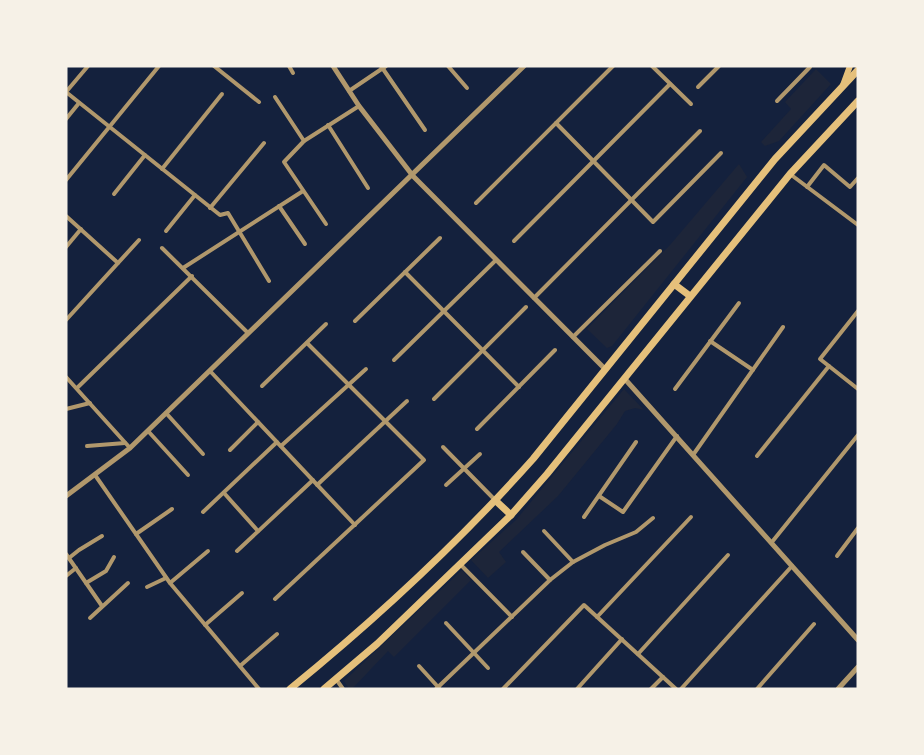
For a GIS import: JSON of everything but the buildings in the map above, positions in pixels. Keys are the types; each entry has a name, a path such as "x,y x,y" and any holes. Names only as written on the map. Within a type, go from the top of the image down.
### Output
{"main road":[{"path":"843,85 850,66"},
{"path":"290,689 361,629 496,501 533,459 775,159 858,70"},
{"path":"324,689 376,644 511,515 548,474 790,174 854,109 858,101"},
{"path":"674,284 690,296"},
{"path":"496,501 511,515"}],"street":[{"path":"88,66 66,92 210,208 220,215 228,213 269,281"},
{"path":"66,180 159,66"},
{"path":"214,66 259,102"},
{"path":"289,66 293,73"},
{"path":"333,66 359,106 413,176 605,369"},
{"path":"448,66 466,88"},
{"path":"66,496 95,475 148,430 413,176 524,66"},
{"path":"476,202 613,66"},
{"path":"652,66 691,104"},
{"path":"698,87 719,66"},
{"path":"777,101 809,66"},
{"path":"350,91 384,67 425,130"},
{"path":"514,241 670,84"},
{"path":"162,169 222,94"},
{"path":"275,98 304,141"},
{"path":"66,119 79,102"},
{"path":"326,224 284,162 304,141 359,106"},
{"path":"555,123 653,222 721,153"},
{"path":"328,125 368,188"},
{"path":"534,298 700,131"},
{"path":"210,208 264,144"},
{"path":"114,194 145,155"},
{"path":"807,187 824,165 850,187 858,178"},
{"path":"790,174 858,225"},
{"path":"183,268 303,191"},
{"path":"166,231 195,195"},
{"path":"279,206 304,244"},
{"path":"66,216 118,263"},
{"path":"66,247 81,229"},
{"path":"355,321 440,238"},
{"path":"66,320 139,240"},
{"path":"162,248 249,334"},
{"path":"573,338 660,251"},
{"path":"394,360 496,260"},
{"path":"405,272 519,387"},
{"path":"77,388 192,276"},
{"path":"675,388 739,303"},
{"path":"434,399 526,307"},
{"path":"858,311 820,359 858,389"},
{"path":"262,386 326,324"},
{"path":"693,455 783,327"},
{"path":"710,341 753,370"},
{"path":"275,599 424,460 307,343"},
{"path":"477,429 555,350"},
{"path":"758,456 829,366"},
{"path":"204,512 366,369"},
{"path":"210,371 355,525"},
{"path":"66,377 128,445"},
{"path":"624,378 858,640"},
{"path":"317,485 407,401"},
{"path":"66,409 90,403"},
{"path":"166,413 203,454"},
{"path":"230,450 258,422"},
{"path":"148,430 188,475"},
{"path":"772,542 858,435"},
{"path":"599,496 623,512 677,436"},
{"path":"584,517 636,442"},
{"path":"87,446 128,445"},
{"path":"443,447 496,501"},
{"path":"446,485 480,454"},
{"path":"95,475 166,578 259,689"},
{"path":"237,550 313,480"},
{"path":"224,493 258,531"},
{"path":"136,534 172,509"},
{"path":"597,617 691,517"},
{"path":"419,666 438,688 550,580 573,562 604,545 636,532 653,518"},
{"path":"837,556 858,528"},
{"path":"544,531 573,562"},
{"path":"102,536 68,556 102,606"},
{"path":"170,583 208,551"},
{"path":"523,552 550,580"},
{"path":"638,654 728,555"},
{"path":"86,583 106,571 114,557"},
{"path":"460,564 512,617"},
{"path":"681,689 793,565"},
{"path":"66,576 76,568"},
{"path":"147,587 166,578"},
{"path":"90,618 128,583"},
{"path":"205,625 242,593"},
{"path":"504,689 584,605 676,689"},
{"path":"446,623 488,668"},
{"path":"757,689 814,624"},
{"path":"240,666 277,634"},
{"path":"577,689 622,639"},
{"path":"838,689 858,667"},
{"path":"651,689 663,676"},
{"path":"336,679 343,689"}],"shaded area":[{"path":"816,69 831,84 779,141 765,146 761,142 791,109 785,102"},
{"path":"739,164 747,177 612,346 607,348 587,329 670,245"},
{"path":"624,389 644,410 635,408 625,411 558,496 499,552 506,562 488,578 471,560 516,520"},
{"path":"462,570 471,580 394,657 388,651 352,689 349,689 344,681"}]}
